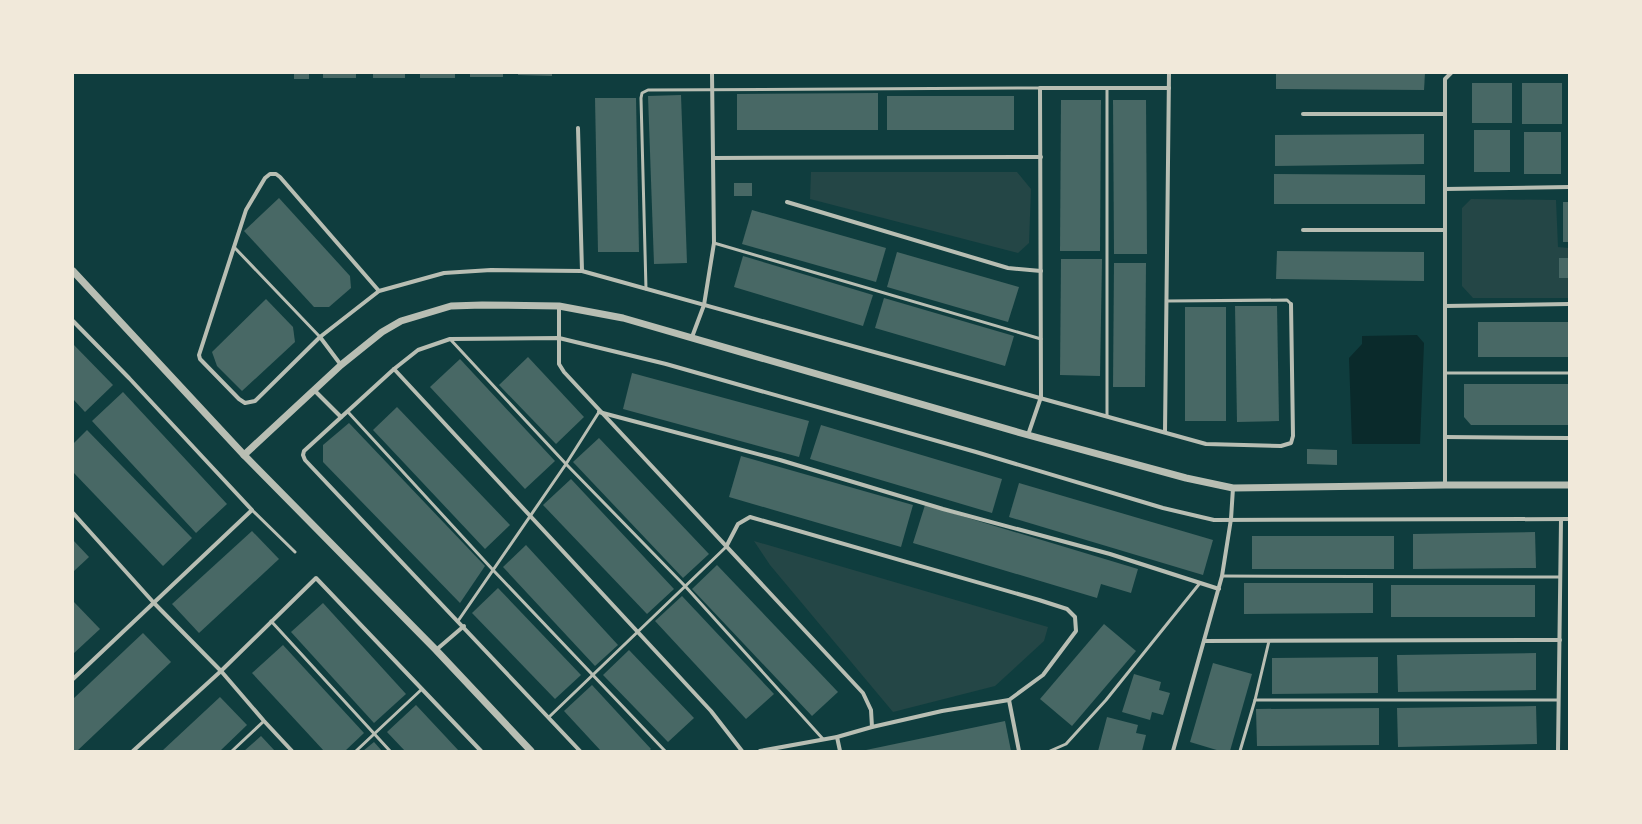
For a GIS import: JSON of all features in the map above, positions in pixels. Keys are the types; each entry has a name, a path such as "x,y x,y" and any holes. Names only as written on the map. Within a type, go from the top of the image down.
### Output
{"street":[{"path":"692,337 704,305 714,243 712,73"},
{"path":"1165,432 1169,73"},
{"path":"1445,485 1445,79 1451,73"},
{"path":"1028,435 1041,397 1040,88 1169,88"},
{"path":"1302,114 1445,114"},
{"path":"578,128 582,271"},
{"path":"713,158 1040,157"},
{"path":"379,291 276,174 270,174 265,178 246,210 199,355 200,360 239,399 245,403 255,401 320,337 379,291 444,273 491,270 582,271 646,290 1041,397 1206,444 1281,446 1291,443 1293,436 1291,304"},
{"path":"1445,189 1569,187"},
{"path":"787,202 1008,268 1041,271"},
{"path":"1303,230 1445,230"},
{"path":"73,271 244,455 436,650 530,751"},
{"path":"1445,306 1569,304"},
{"path":"244,455 341,365 382,332 401,321 451,306 559,306 622,318 1028,435 1186,478 1233,488 1569,484"},
{"path":"559,306 559,364 599,412 863,693 871,710 872,727"},
{"path":"73,321 129,378 252,510 73,679"},
{"path":"320,337 341,365"},
{"path":"580,751 464,626 310,466 303,456 304,451 394,369 418,350 450,339 559,338 666,364 976,452 1163,508 1214,520 1569,519"},
{"path":"394,369 711,711 742,751"},
{"path":"314,391 341,417"},
{"path":"599,412 780,460 943,509 1110,554 1219,589"},
{"path":"1445,437 1569,438"},
{"path":"1173,751 1222,576 1231,519 1233,488"},
{"path":"73,513 154,603 221,671 292,751"},
{"path":"726,547 738,524 750,517 1067,609 1075,617 1076,631 1043,675 1009,700 942,711 872,727 837,737 760,751"},
{"path":"1558,751 1560,640 1559,577 1561,520"},
{"path":"133,751 221,671 270,621 316,578 319,579 481,751"},
{"path":"436,650 464,626"},
{"path":"1204,641 1560,640"},
{"path":"1009,700 1019,751"},
{"path":"837,737 840,751"}],"lane":[{"path":"646,290 642,93 648,90 712,91 1040,88"},
{"path":"1107,89 1107,416"},
{"path":"714,243 1041,339"},
{"path":"234,247 320,337"},
{"path":"1167,301 1288,300 1291,304"},
{"path":"450,339 566,464 685,586 823,739"},
{"path":"1445,373 1569,373"},
{"path":"348,412 493,570 665,751"},
{"path":"458,621 531,516 599,412"},
{"path":"252,510 294,552"},
{"path":"549,717 726,547"},
{"path":"1222,576 1559,577"},
{"path":"1050,751 1066,744 1101,706 1200,583"},
{"path":"270,621 390,751"},
{"path":"1240,751 1255,700 1269,641"},
{"path":"356,751 422,689"},
{"path":"1255,700 1558,700"},
{"path":"232,751 264,721"}],"shaded area":[{"path":"811,172 1017,172 1031,189 1029,243 1018,253 810,199"},
{"path":"1471,199 1556,200 1558,247 1569,248 1569,298 1473,298 1462,286 1462,208"},
{"path":"1417,335 1424,343 1420,444 1352,444 1349,358 1362,344 1362,336"},
{"path":"754,541 1048,627 1044,641 995,686 893,712 770,565"}],"building":[{"path":"294,73 309,73 309,79 294,79"},
{"path":"323,73 356,73 356,78 323,78"},
{"path":"373,73 405,73 405,78 373,78"},
{"path":"420,73 455,73 455,78 420,78"},
{"path":"470,73 503,73 503,77 470,77"},
{"path":"518,73 552,73 552,76 518,75"},
{"path":"1276,73 1425,73 1424,90 1276,89"},
{"path":"1472,83 1512,83 1512,123 1472,123"},
{"path":"1522,83 1562,83 1562,124 1522,124"},
{"path":"878,93 878,130 737,130 737,94"},
{"path":"681,95 687,263 654,264 648,96"},
{"path":"887,96 1014,96 1014,130 887,130"},
{"path":"595,98 636,98 639,252 598,252"},
{"path":"1061,100 1101,100 1100,251 1060,251"},
{"path":"1113,100 1146,100 1147,254 1114,254"},
{"path":"1474,130 1510,130 1510,172 1474,172"},
{"path":"1524,132 1561,132 1561,174 1524,174"},
{"path":"1424,134 1424,164 1275,166 1275,135"},
{"path":"1274,174 1425,175 1425,204 1274,204"},
{"path":"734,183 752,183 752,196 734,196"},
{"path":"279,198 350,276 351,288 329,307 314,307 244,231"},
{"path":"1563,202 1569,202 1569,242 1563,242"},
{"path":"752,210 886,248 876,282 742,244"},
{"path":"1277,251 1424,252 1424,281 1276,279"},
{"path":"897,252 1019,287 1008,322 887,287"},
{"path":"743,256 873,295 863,326 734,287"},
{"path":"1559,258 1569,258 1569,278 1559,278"},
{"path":"1061,259 1102,259 1100,376 1060,375"},
{"path":"1114,263 1146,263 1145,387 1113,387"},
{"path":"884,298 1014,336 1005,366 875,328"},
{"path":"266,299 293,327 295,342 242,391 217,366 212,352"},
{"path":"1235,306 1277,306 1279,421 1237,422"},
{"path":"1185,307 1226,307 1226,421 1185,421"},
{"path":"1478,322 1569,322 1569,357 1478,357"},
{"path":"73,344 113,385 85,412 73,399"},
{"path":"528,357 584,417 556,444 499,385"},
{"path":"460,359 555,461 525,489 430,387"},
{"path":"632,373 809,421 799,457 623,409"},
{"path":"1464,384 1569,384 1569,425 1471,425 1464,417"},
{"path":"123,392 227,504 196,533 92,421"},
{"path":"397,407 510,525 485,549 373,430"},
{"path":"349,423 485,566 460,603 323,462 323,445"},
{"path":"821,425 1002,479 992,513 810,459"},
{"path":"87,430 192,538 163,566 73,472 73,444"},
{"path":"599,438 709,554 683,578 573,462"},
{"path":"1307,449 1337,450 1337,465 1307,464"},
{"path":"741,456 913,505 901,547 729,497"},
{"path":"571,479 674,589 647,614 543,505"},
{"path":"1019,483 1213,540 1203,575 1009,517"},
{"path":"925,505 1138,569 1131,593 1101,584 1097,598 913,543"},
{"path":"252,531 279,559 199,633 172,604"},
{"path":"1535,532 1536,568 1413,569 1413,534"},
{"path":"1252,536 1394,536 1394,569 1252,569"},
{"path":"73,540 89,557 73,572"},
{"path":"526,545 618,645 595,666 503,567"},
{"path":"717,565 838,692 812,716 692,589"},
{"path":"1244,583 1373,583 1373,613 1244,614"},
{"path":"1391,585 1535,585 1535,617 1391,617"},
{"path":"498,588 581,675 555,699 472,613"},
{"path":"682,596 774,694 746,719 655,621"},
{"path":"73,601 100,629 73,654"},
{"path":"323,603 406,694 374,723 291,632"},
{"path":"1104,624 1136,651 1072,726 1040,699"},
{"path":"143,633 171,662 77,751 73,751 73,699"},
{"path":"283,645 364,733 345,751 324,751 252,673"},
{"path":"629,650 694,718 668,742 603,675"},
{"path":"1536,653 1536,690 1398,692 1397,655"},
{"path":"1378,657 1378,693 1272,694 1272,658"},
{"path":"1213,663 1252,674 1230,751 1220,751 1190,742"},
{"path":"1134,674 1161,682 1159,690 1170,693 1163,715 1152,712 1150,720 1122,712"},
{"path":"592,685 651,749 649,751 601,751 564,711"},
{"path":"220,697 247,725 220,751 162,751"},
{"path":"416,705 459,751 405,751 387,732"},
{"path":"1536,706 1537,744 1398,747 1397,708"},
{"path":"1379,708 1379,745 1257,746 1256,709"},
{"path":"1107,717 1138,725 1136,733 1146,735 1142,751 1098,751"},
{"path":"1005,721 1011,751 866,751 866,750"},
{"path":"261,736 275,751 244,751"},
{"path":"374,742 382,751 363,751"}]}
